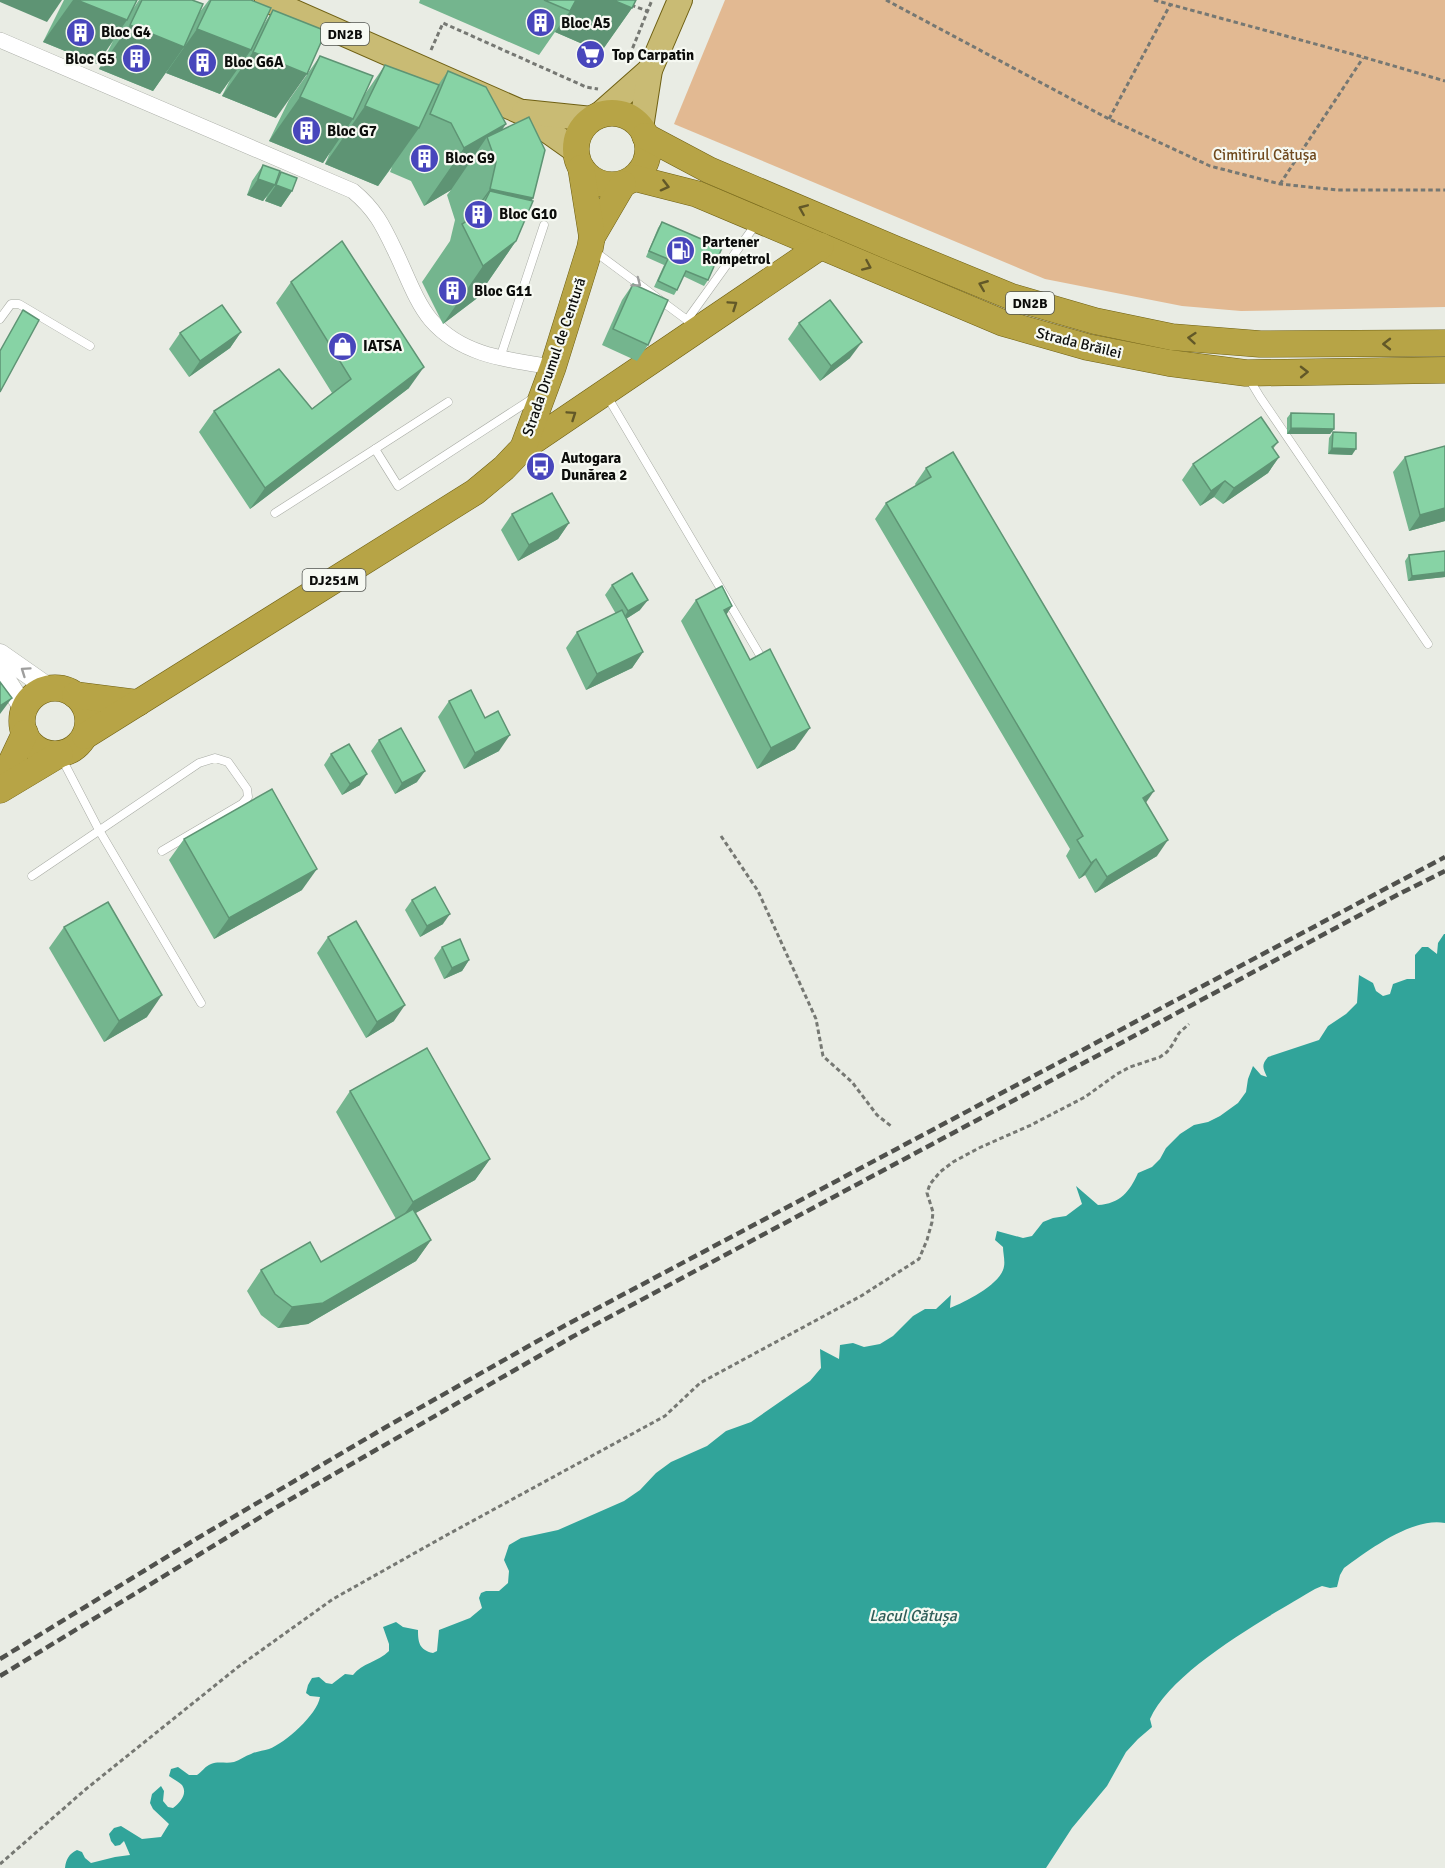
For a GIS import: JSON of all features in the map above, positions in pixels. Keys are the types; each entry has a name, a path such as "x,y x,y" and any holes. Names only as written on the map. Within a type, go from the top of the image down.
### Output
{"highway":[{"name":"Strada Brăilei","path":"595,117 610,113 622,114 632,120 643,132 709,170 1012,297 1095,321 1172,337 1260,344 1445,344"},
{"path":"578,159 577,138 583,128 595,117"},
{"path":"628,181 641,170 646,159 648,148 643,132"},
{"name":"Strada Brăilei","path":"578,159 592,180 607,185 628,181 697,194 1004,323 1087,347 1168,363 1246,373 1445,370"},
{"name":"Strada Drumul de Centură","path":"578,159 591,242"},
{"name":"Strada Drumul de Centură","path":"0,790 77,746 85,736 474,492 504,468 523,448 553,368 591,242 628,181"},
{"name":"DJ251M","path":"523,448 605,392 689,327 821,246"},
{"path":"0,786 34,696 50,689 63,690 75,695 138,703"},
{"path":"75,695 81,700 87,714 88,729 85,736"},
{"path":"25,722 28,740 38,750 60,754"}],"main road":[{"name":"Strada Brăilei","path":"267,0 521,112 578,159"},
{"path":"643,132 650,70 680,0"},
{"path":"595,117 650,70"},
{"name":"Strada Brăilei","path":"521,112 595,117"}],"street":[{"path":"0,40 353,191 376,213 420,303 446,335 474,351 553,368"},
{"path":"0,654 50,689"},
{"path":"0,671 25,722"}],"lane":[{"path":"591,242 689,327 759,219"},
{"path":"500,358 544,225"},
{"path":"0,319 11,304 20,304 90,346"},
{"path":"1246,373 1428,644"},
{"path":"375,449 398,486 544,392"},
{"path":"605,392 766,665"},
{"path":"275,513 448,402"},
{"path":"60,754 99,830 201,1003"},
{"path":"32,876 199,763 215,758 228,762 247,789 248,797 242,804 162,851"}],"path":[{"path":"624,68 652,0"},
{"path":"886,0 1110,119 1210,166 1280,184 1338,190 1445,190"},
{"path":"1154,0 1445,81"},
{"path":"627,4 647,11"},
{"path":"1110,119 1170,6"},
{"path":"427,59 443,23 586,87 600,89"},
{"path":"1280,184 1363,57"},
{"path":"721,836 758,891 816,1019 823,1056 852,1082 877,1115 891,1126"},
{"path":"0,1864 86,1789 238,1667 333,1599 665,1416 700,1383 861,1296 919,1259 933,1222 933,1212 927,1193 930,1184 940,1172 979,1148 1031,1125 1085,1097 1130,1067 1160,1057 1167,1052 1179,1033 1189,1024"}],"green space":[{"name":"Cimitirul Cătușa","path":"725,0 1445,0 1445,307 1241,311 1182,306 1045,279 674,124"}],"water":[{"name":"Lacul Cătușa","path":"1444,934 1445,1523 1432,1522 1419,1525 1392,1537 1344,1568 1337,1587 1322,1586 1315,1589 1248,1629 1199,1663 1161,1700 1150,1719 1152,1727 1126,1752 1107,1786 1072,1828 1046,1868 65,1868 68,1857 77,1850 82,1852 91,1863 130,1855 124,1841 115,1846 111,1841 109,1834 114,1828 121,1826 142,1839 161,1837 169,1824 153,1809 150,1803 152,1794 161,1786 164,1791 163,1801 168,1807 173,1808 184,1795 182,1785 169,1776 171,1769 178,1767 189,1775 197,1775 211,1764 234,1762 276,1746 307,1720 318,1704 320,1697 306,1693 312,1678 319,1677 326,1683 332,1684 345,1674 353,1675 389,1651 383,1627 396,1622 403,1627 418,1630 422,1648 433,1653 437,1651 439,1630 470,1618 482,1608 479,1598 481,1593 499,1591 508,1583 509,1571 504,1560 509,1545 521,1538 558,1530 624,1501 671,1462 707,1446 726,1431 751,1422 810,1381 821,1368 820,1349 839,1359 840,1345 853,1343 864,1347 880,1344 893,1336 913,1316 925,1309 936,1309 951,1295 950,1308 980,1293 1000,1276 1004,1267 1003,1247 995,1240 997,1231 1023,1238 1032,1236 1043,1222 1066,1216 1082,1204 1076,1186 1098,1205 1118,1199 1128,1191 1138,1173 1152,1167 1180,1134 1194,1125 1220,1116 1238,1103 1246,1092 1253,1066 1261,1075 1267,1077 1263,1067 1268,1057 1319,1040 1328,1026 1357,1003 1359,975 1373,983 1376,991 1383,996 1390,994 1393,984 1415,979 1415,955 1422,947 1428,947 1437,954 1438,943"}],"building":[{"path":"77,0 137,0 127,20"},
{"path":"142,0 192,0 203,4 184,47 130,25"},
{"path":"211,0 251,0 271,8 251,50 197,29"},
{"path":"544,0 576,0 570,11"},
{"path":"613,0 636,0 632,8"},
{"path":"273,10 326,31 307,74 253,52"},
{"path":"320,56 373,76 353,119 300,97"},
{"path":"385,65 439,85 419,128 365,106"},
{"path":"448,71 486,87 506,124 464,148 451,123 430,114"},
{"path":"529,117 545,150 533,198 490,189 496,162 487,137"},
{"path":"263,165 280,171 275,185 258,179"},
{"path":"281,172 297,178 292,191 276,185"},
{"path":"490,191 533,201 516,241 483,266 462,224 479,213"},
{"path":"662,222 722,248 708,280 686,271 677,290 658,281 668,259 649,251"},
{"name":"IATSA","path":"342,241 424,367 265,488 214,411 279,369 312,409 351,379 291,282"},
{"path":"633,284 668,300 648,345 613,329"},
{"path":"830,300 862,342 831,366 799,323"},
{"path":"222,305 241,332 200,361 180,333"},
{"path":"23,310 39,320 0,392 0,351"},
{"path":"1291,413 1334,414 1334,429 1291,428"},
{"path":"1261,417 1278,442 1272,447 1279,457 1234,488 1225,481 1211,491 1193,464"},
{"path":"1333,432 1356,433 1356,449 1332,448"},
{"path":"1445,446 1445,508 1420,515 1405,457"},
{"path":"953,452 1154,791 1143,798 1168,840 1107,877 1096,859 1091,863 1077,840 1083,836 886,503 931,477 926,468"},
{"path":"552,493 569,523 529,545 512,514"},
{"path":"1445,551 1445,572 1412,576 1409,555"},
{"path":"632,573 648,600 628,611 612,585"},
{"path":"722,586 732,606 724,610 750,660 770,649 810,728 771,748 696,600"},
{"path":"622,610 643,652 597,674 577,632"},
{"path":"0,682 12,698 0,706"},
{"path":"471,690 485,718 498,711 510,735 475,753 449,701"},
{"path":"401,728 425,771 402,783 379,740"},
{"path":"349,744 367,774 350,784 331,754"},
{"path":"272,789 317,869 229,918 184,839"},
{"path":"435,887 450,914 427,926 412,900"},
{"path":"108,902 162,995 119,1021 64,927"},
{"path":"356,921 405,1005 377,1022 328,937"},
{"path":"460,939 469,960 452,968 442,947"},
{"path":"427,1048 490,1159 413,1202 350,1091"},
{"path":"413,1209 431,1240 323,1303 292,1307 275,1294 261,1270 310,1242 321,1262"}],"railway":[{"path":"0,1659 196,1539 564,1326 1445,857"},
{"path":"0,1676 277,1507 572,1337 1445,871"}],"place":[{"name":"Bloc A5","path":"540,23"},
{"name":"Bloc G4","path":"80,32"},
{"name":"Top Carpatin","path":"591,55"},
{"name":"Bloc G5","path":"136,59"},
{"name":"Bloc G6A","path":"203,62"},
{"name":"Bloc G7","path":"306,131"},
{"name":"Bloc G9","path":"424,158"},
{"name":"Bloc G10","path":"478,214"},
{"name":"Partener Rompetrol","path":"681,251"},
{"name":"Bloc G11","path":"453,291"},
{"name":"IATSA","path":"342,346"},
{"name":"Autogara Dunărea 2","path":"540,467"}]}
